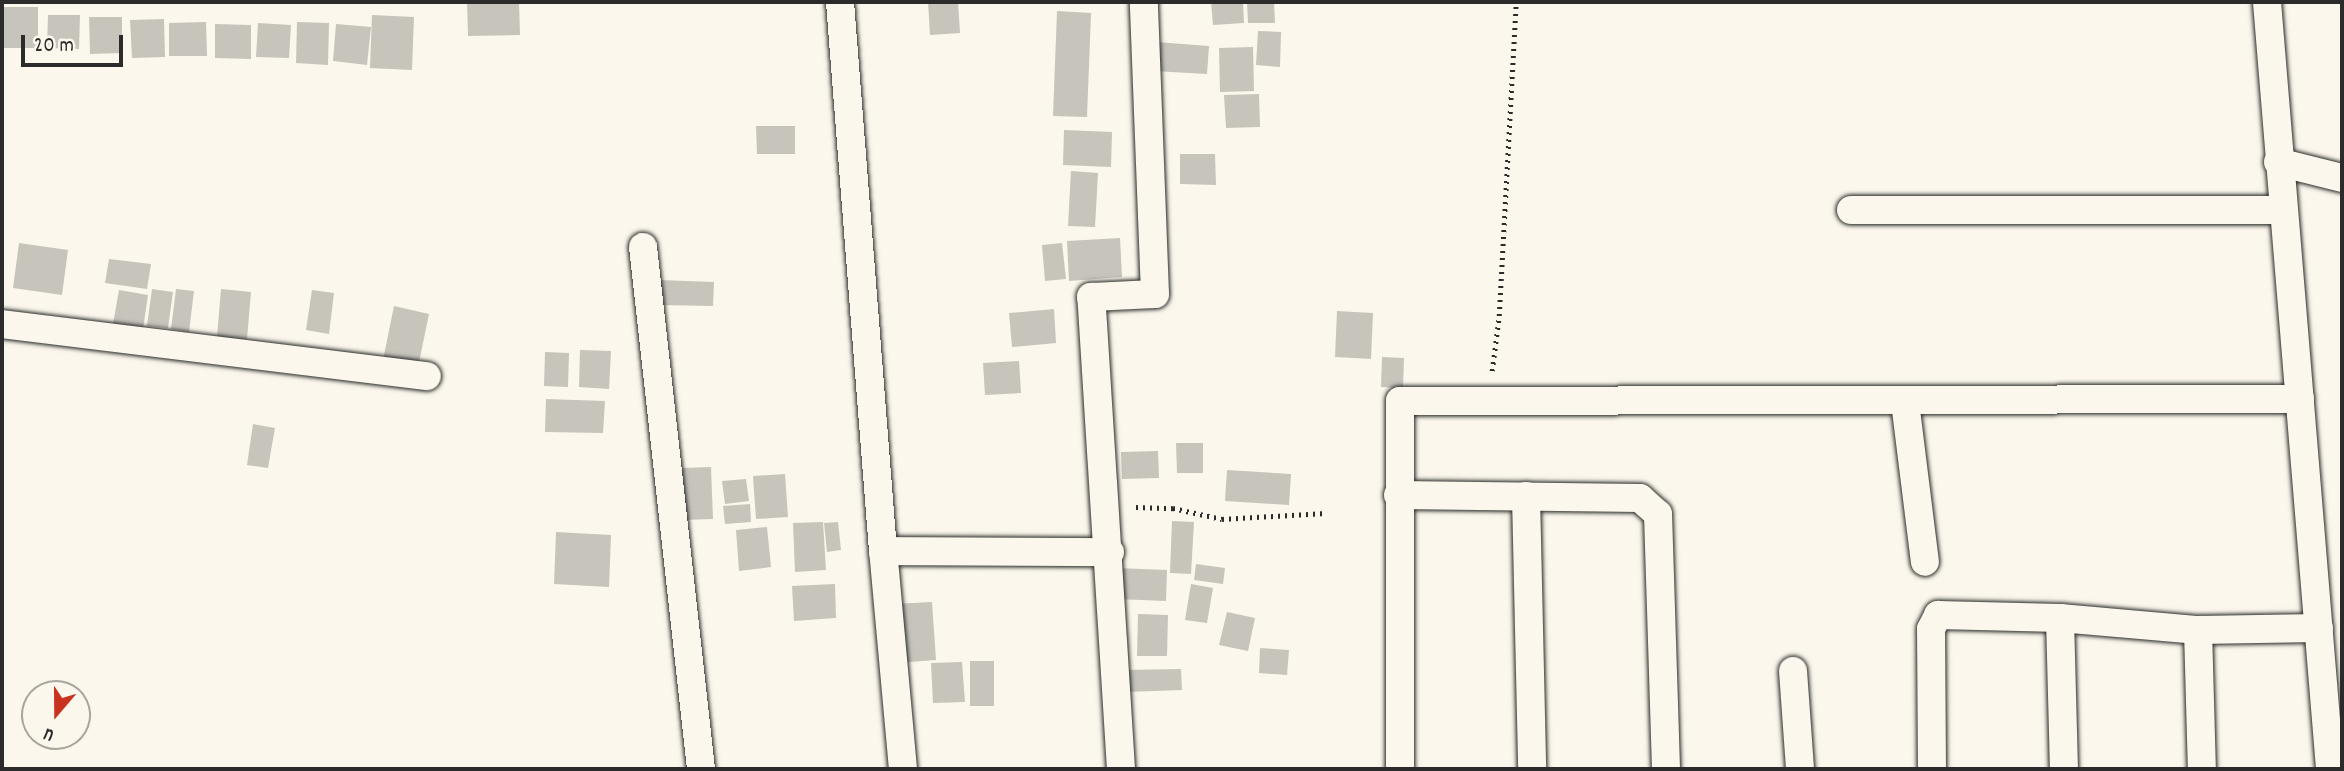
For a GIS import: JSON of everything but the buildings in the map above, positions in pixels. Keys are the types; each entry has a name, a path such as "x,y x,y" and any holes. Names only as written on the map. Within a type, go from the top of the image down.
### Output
{"street":[{"path":"840,2 903,769"},
{"path":"1121,769 1110,552 1091,297 1154,294 1143,2"},
{"path":"2267,2 2278,162 2330,769"},
{"path":"2278,162 2342,178"},
{"path":"1851,209 2283,210"},
{"path":"643,247 701,739 701,769"},
{"path":"2,324 427,376"},
{"path":"1400,769 1400,401 1905,402 2300,399"},
{"path":"1905,402 1925,562"},
{"path":"1398,495 1640,498 1658,514 1666,769"},
{"path":"1526,496 1532,769"},
{"path":"883,551 1110,552"},
{"path":"1932,769 1933,621 1938,615 2060,618 2197,630 2319,628"},
{"path":"2060,618 2064,769"},
{"path":"2197,630 2202,769"},
{"path":"1793,671 1800,769"}],"path":[{"path":"1488,400 1499,316 1516,2"},
{"path":"1107,506 1173,508 1222,519 1326,513"}]}
